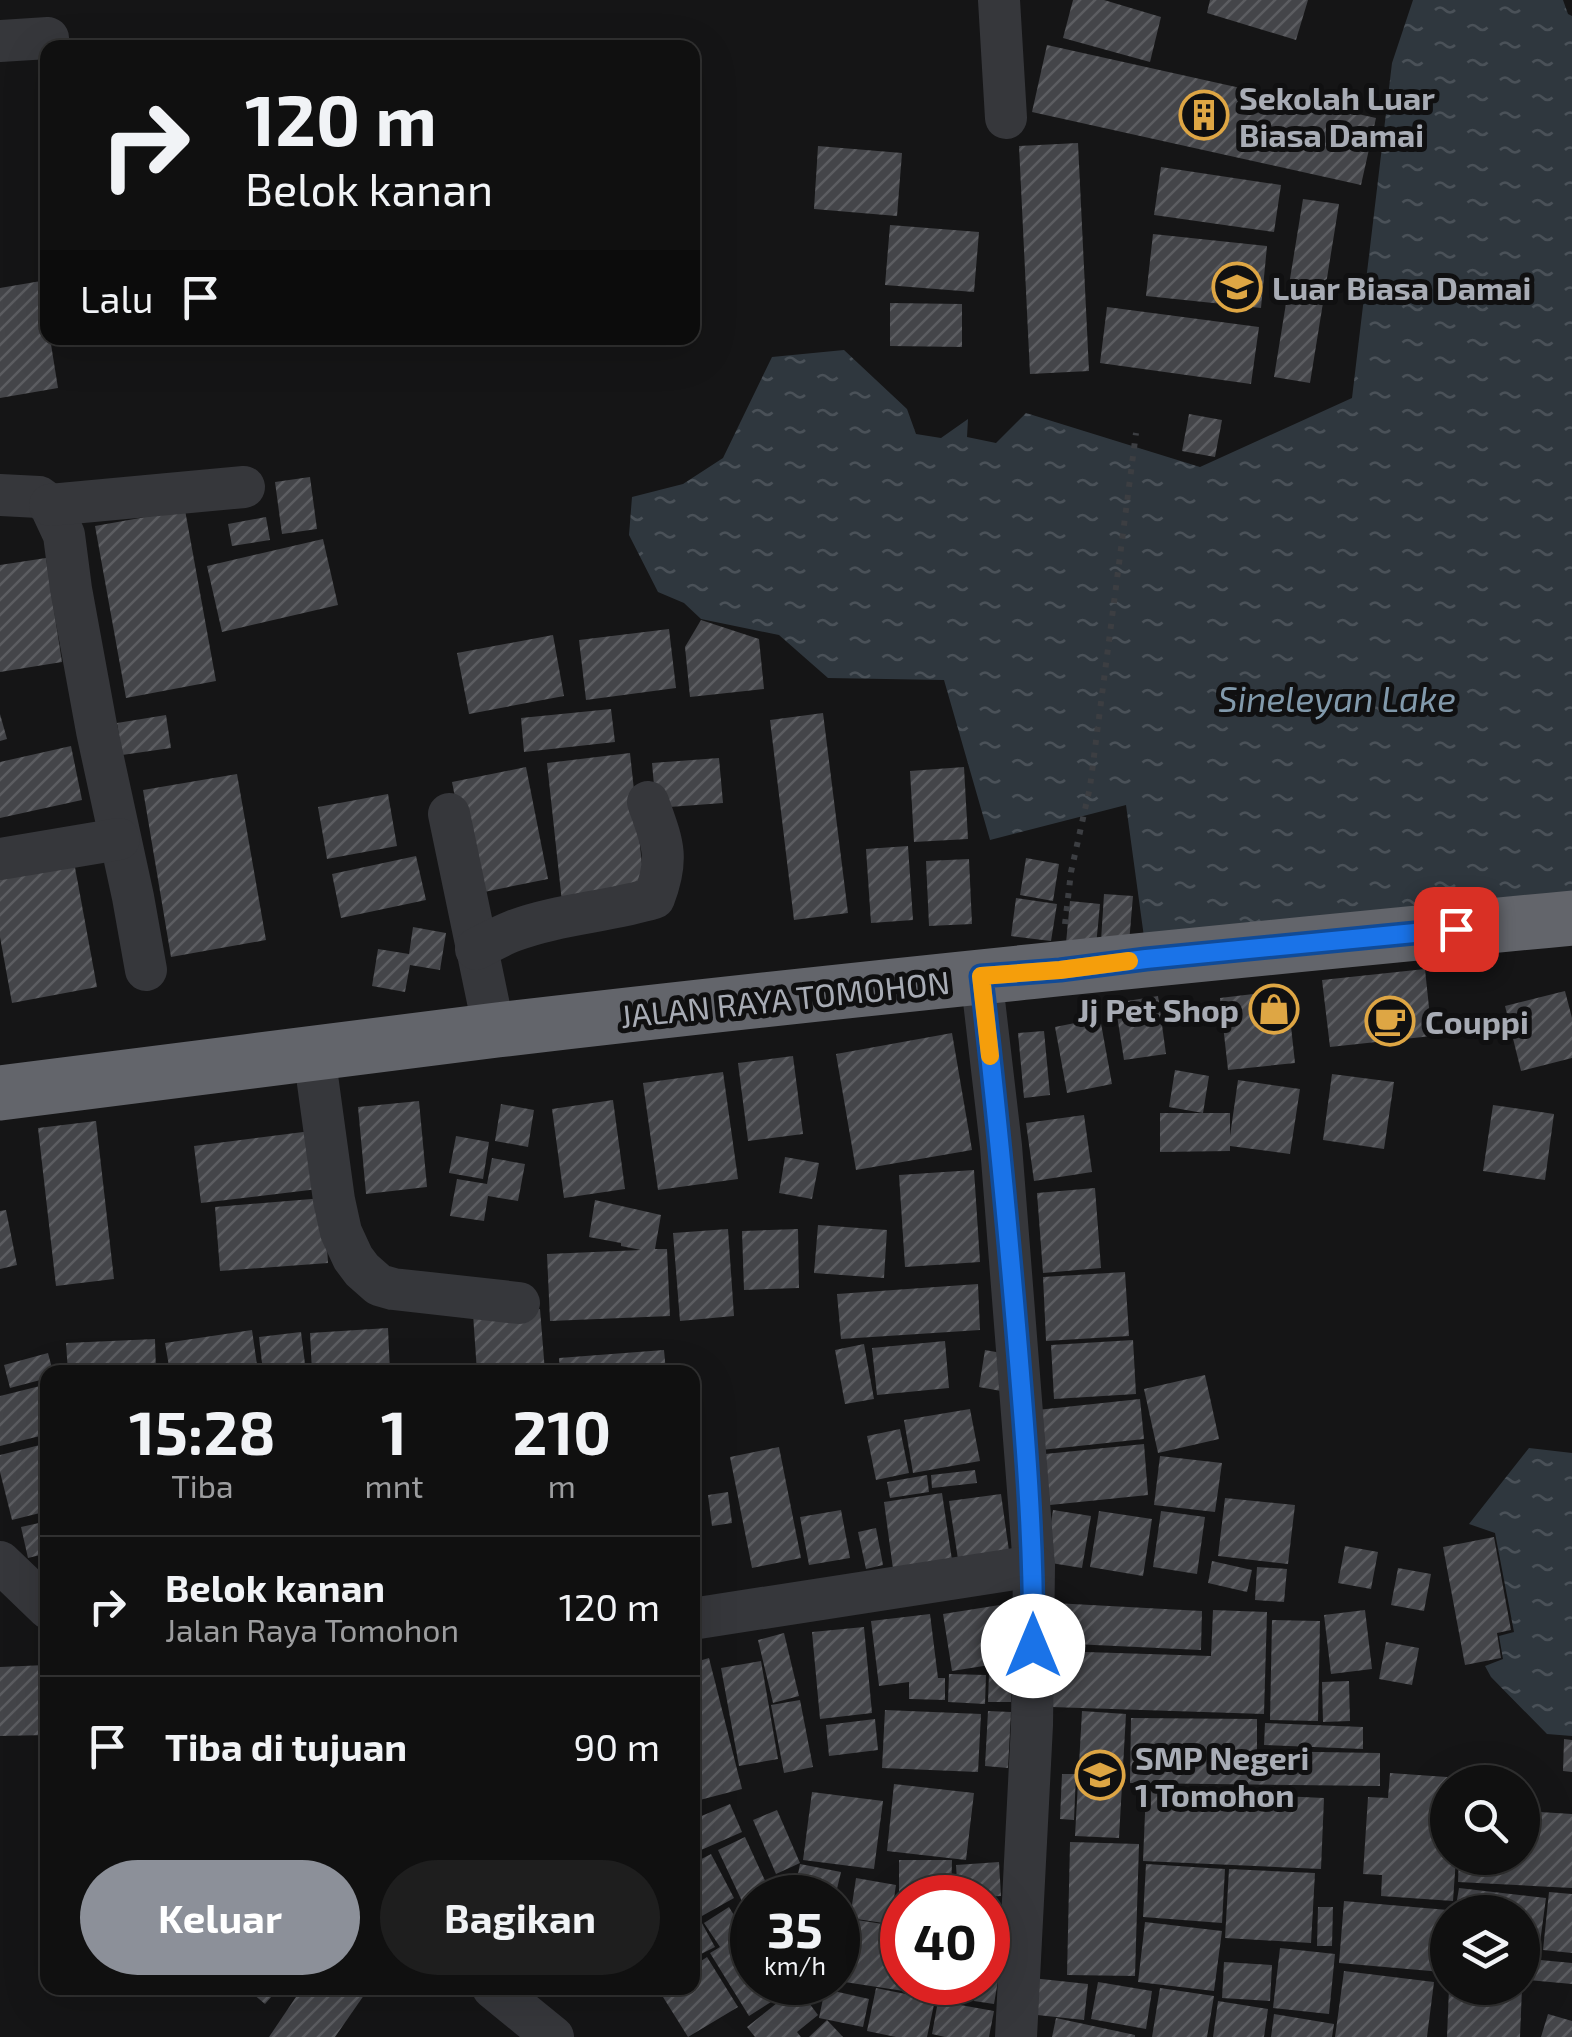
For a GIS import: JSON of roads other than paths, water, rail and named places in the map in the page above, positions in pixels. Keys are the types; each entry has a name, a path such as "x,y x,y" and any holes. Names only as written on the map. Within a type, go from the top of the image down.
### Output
{"highway":[{"name":"JALAN RAYA TOMOHON","path":"0,1093 494,1030 981,976 1572,918"}],"street":[{"path":"1000,0 1006,118"},
{"path":"0,41 48,38"},
{"path":"50,505 244,487"},
{"path":"0,495 38,497 50,505 64,534 77,625 146,970"},
{"path":"476,948 541,922 654,898 662,876 664,847 648,802"},
{"path":"449,814 494,1030"},
{"path":"0,858 119,839"},
{"path":"981,976 1001,1146 1034,1566 1032,1726 1016,2037"},
{"path":"314,1054 337,1216 352,1258 379,1285 393,1289 519,1302"},
{"path":"0,1562 40,1600"},
{"path":"700,1618 1034,1566"},
{"path":"501,1995 552,2037"}],"water":[{"name":"Sineleyan Lake","path":"1413,0 1563,0 1572,16 1572,918 1147,959 1126,805 990,840 944,680 828,678 779,635 701,619 684,603 658,592 629,535 632,497 683,484 723,458 772,357 844,350 907,409 916,434 941,438 968,419 967,437 996,443 1026,413 1200,467 1352,398 1392,63"},
{"path":"1529,1448 1572,1453 1572,1736 1547,1734 1485,1666 1503,1659 1499,1636 1514,1632 1495,1533 1469,1524"}],"place":[{"name":"Sekolah Luar Biasa Damai","path":"1204,115"},
{"name":"Luar Biasa Damai","path":"1237,287"},
{"name":"Jj Pet Shop","path":"1274,1009"},
{"name":"Couppi","path":"1390,1021"},
{"name":"SMP Negeri 1 Tomohon","path":"1100,1775"}]}
